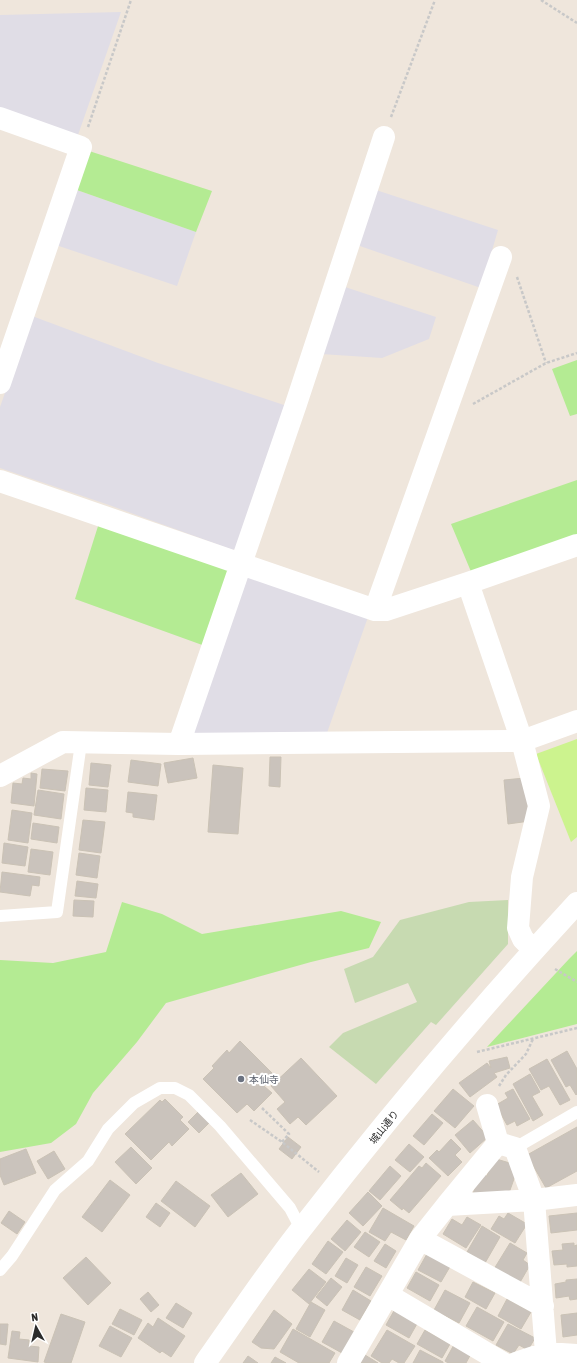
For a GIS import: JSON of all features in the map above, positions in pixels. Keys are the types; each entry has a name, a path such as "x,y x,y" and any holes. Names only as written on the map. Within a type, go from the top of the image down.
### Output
{"street":[{"path":"0,118 82,147 0,383"},
{"path":"179,744 296,404 384,137"},
{"path":"375,610 501,257"},
{"path":"0,481 375,610 386,610 577,545"},
{"path":"468,583 522,741 539,806 522,877 518,928 523,939 534,950"},
{"path":"0,779 62,742 179,744 522,741 577,721"},
{"name":"城山通り","path":"205,1363 301,1229 431,1068 577,903"},
{"path":"487,1105 534,1200 546,1353"},
{"path":"348,1363 420,1239 447,1205 506,1145"},
{"path":"447,1205 534,1200 577,1195"},
{"path":"420,1239 543,1306"},
{"path":"388,1295 503,1363"},
{"path":"516,1363 546,1353 577,1355"}],"lane":[{"path":"0,916 57,912 81,743"},
{"path":"0,1270 12,1256 56,1190 88,1161 108,1129 134,1103 160,1088 174,1088 189,1095 220,1126 290,1208 301,1229"},
{"path":"506,1145 577,1112"}],"path":[{"path":"82,147 131,0"},
{"path":"384,137 435,0"},
{"path":"541,0 577,24"},
{"path":"501,257 515,269 546,363"},
{"path":"443,421 546,363 577,353"},
{"path":"554,969 577,982"},
{"path":"477,1052 577,1028"},
{"path":"487,1105 506,1075 526,1054 533,1039"},
{"path":"262,1108 289,1134 282,1142"},
{"path":"250,1120 282,1142 319,1172"}],"shaded area":[{"path":"121,12 78,135 0,109 0,15"},
{"path":"74,189 196,232 177,286 53,244"},
{"path":"376,190 498,230 481,288 357,245"},
{"path":"342,286 436,317 429,339 382,358 321,354"},
{"path":"32,316 158,363 290,407 240,546 233,550 109,505 0,468 0,407"},
{"path":"244,574 368,617 327,733 190,733"}],"green space":[{"path":"86,150 212,191 196,232 74,189"},
{"path":"577,360 577,414 570,416 552,369"},
{"path":"577,480 577,536 472,574 451,524"},
{"path":"99,523 234,569 205,646 75,599"},
{"path":"577,739 577,837 571,842 536,754"},
{"path":"508,900 508,944 436,1025 431,1022 376,1084 329,1047 343,1033 417,1002 408,983 355,1003 344,969 373,957 400,920 469,902"},
{"path":"122,902 162,914 202,934 341,911 381,922 369,948 311,962 166,1003 137,1042 93,1093 76,1124 51,1143 0,1152 0,960 53,963 106,952"},
{"path":"577,951 577,1024 487,1047 569,959"}],"building":[{"path":"270,757 281,757 280,787 269,786"},
{"path":"193,758 197,778 168,783 164,763"},
{"path":"131,760 161,764 158,786 128,782"},
{"path":"91,763 111,765 108,787 89,785"},
{"path":"213,765 243,768 238,834 208,832"},
{"path":"42,769 68,771 65,791 40,788"},
{"path":"31,773 37,774 34,806 11,803 13,783 22,784 23,778 31,779"},
{"path":"525,778 530,821 508,824 504,780"},
{"path":"86,788 108,790 106,812 84,810"},
{"path":"38,790 64,794 61,819 34,815"},
{"path":"128,792 157,795 154,820 133,817 133,813 126,812"},
{"path":"12,810 32,813 28,843 8,840"},
{"path":"83,820 105,822 101,853 79,850"},
{"path":"33,823 59,827 57,843 31,839"},
{"path":"4,843 28,847 25,866 2,863"},
{"path":"31,849 53,852 50,875 28,872"},
{"path":"79,853 100,856 97,878 76,875"},
{"path":"2,872 40,877 39,886 32,885 30,896 0,892"},
{"path":"77,881 98,884 96,898 75,896"},
{"path":"74,900 94,901 93,917 73,916"},
{"path":"240,1041 275,1076 264,1086 272,1093 254,1111 247,1104 237,1113 203,1079 214,1068 212,1066 227,1050 229,1053"},
{"path":"567,1051 577,1069 576,1095 570,1085 566,1087 551,1060"},
{"path":"507,1057 510,1068 494,1073 497,1077 470,1097 459,1083 487,1063 491,1068 489,1061"},
{"path":"301,1058 337,1096 306,1125 298,1117 290,1124 277,1109 285,1102 271,1086"},
{"path":"547,1059 570,1100 560,1105 549,1086 541,1090 529,1069"},
{"path":"530,1074 540,1092 532,1096 543,1115 533,1121 513,1084"},
{"path":"453,1089 474,1106 455,1128 434,1111"},
{"path":"513,1089 530,1119 517,1126 515,1121 507,1125 496,1105 508,1098 505,1093"},
{"path":"165,1099 183,1117 180,1120 189,1129 172,1146 169,1142 151,1160 125,1134 160,1100 162,1102"},
{"path":"200,1110 211,1121 199,1133 188,1122"},
{"path":"432,1114 443,1123 424,1145 413,1136"},
{"path":"473,1120 488,1137 470,1153 455,1135"},
{"path":"577,1127 577,1171 546,1188 527,1155"},
{"path":"288,1137 301,1147 292,1159 279,1149"},
{"path":"451,1139 461,1149 455,1155 462,1162 448,1176 429,1158 437,1150 439,1152"},
{"path":"409,1144 424,1157 410,1172 395,1160"},
{"path":"131,1147 152,1168 136,1184 115,1162"},
{"path":"26,1149 36,1173 4,1185 0,1175 0,1159"},
{"path":"54,1151 65,1169 48,1179 37,1161"},
{"path":"493,1158 513,1164 515,1176 509,1193 473,1194 479,1174 487,1176"},
{"path":"426,1163 441,1176 409,1213 403,1208 402,1210 390,1200 419,1166 422,1168"},
{"path":"390,1166 401,1176 380,1200 369,1191"},
{"path":"241,1173 258,1194 228,1217 211,1195"},
{"path":"110,1180 130,1195 102,1232 82,1217"},
{"path":"176,1181 210,1206 195,1227 161,1201"},
{"path":"368,1192 382,1206 363,1226 349,1213"},
{"path":"156,1203 170,1213 160,1227 146,1217"},
{"path":"383,1208 414,1226 406,1240 391,1232 385,1241 369,1232"},
{"path":"9,1211 25,1222 17,1234 1,1223"},
{"path":"508,1213 527,1224 515,1243 491,1229 499,1216 504,1219"},
{"path":"577,1213 577,1230 551,1233 549,1216"},
{"path":"467,1217 481,1225 466,1248 443,1234 452,1219 462,1225"},
{"path":"347,1220 361,1232 345,1251 331,1239"},
{"path":"482,1226 500,1237 485,1263 467,1252"},
{"path":"365,1232 380,1242 369,1257 354,1247"},
{"path":"328,1241 343,1252 326,1274 312,1264"},
{"path":"510,1243 527,1253 523,1260 530,1265 519,1284 494,1269"},
{"path":"574,1243 574,1246 577,1245 577,1266 567,1267 567,1264 554,1265 552,1251 563,1250 562,1244"},
{"path":"385,1244 396,1251 386,1268 374,1261"},
{"path":"428,1252 451,1265 441,1282 418,1270"},
{"path":"86,1257 111,1283 88,1305 63,1278"},
{"path":"346,1258 358,1265 347,1283 335,1276"},
{"path":"366,1267 382,1276 370,1296 354,1287"},
{"path":"309,1269 326,1282 309,1304 292,1290"},
{"path":"416,1272 439,1285 430,1301 407,1288"},
{"path":"331,1278 342,1287 327,1306 316,1297"},
{"path":"577,1279 577,1299 570,1300 569,1296 556,1298 555,1284 566,1282 566,1280"},
{"path":"473,1282 495,1293 486,1309 465,1297"},
{"path":"353,1290 371,1301 360,1320 342,1310"},
{"path":"445,1290 470,1303 459,1323 434,1310"},
{"path":"148,1292 159,1305 151,1312 140,1299"},
{"path":"507,1299 531,1312 521,1329 498,1316"},
{"path":"311,1302 325,1310 310,1337 296,1329"},
{"path":"176,1303 192,1313 183,1328 166,1318"},
{"path":"477,1307 504,1322 493,1341 466,1326"},
{"path":"120,1309 142,1320 134,1335 112,1324"},
{"path":"395,1309 418,1322 409,1338 386,1325"},
{"path":"274,1310 292,1324 274,1349 261,1348 252,1342"},
{"path":"577,1313 577,1335 563,1337 561,1315"},
{"path":"61,1314 85,1322 71,1363 44,1362"},
{"path":"158,1318 185,1336 171,1357 162,1351 160,1353 138,1338 148,1323 153,1327"},
{"path":"334,1321 354,1332 342,1353 322,1342"},
{"path":"0,1324 8,1324 6,1345 0,1344"},
{"path":"508,1324 535,1338 528,1350 519,1345 513,1354 496,1345"},
{"path":"110,1326 132,1338 121,1357 99,1346"},
{"path":"293,1329 335,1353 329,1363 299,1363 280,1352"},
{"path":"387,1330 415,1346 404,1363 399,1363 392,1359 389,1363 382,1363 371,1356"},
{"path":"425,1330 450,1344 442,1358 417,1344"},
{"path":"12,1331 20,1332 19,1339 29,1340 29,1346 39,1347 38,1362 8,1358"},
{"path":"456,1341 473,1350 466,1363 448,1363 445,1361"},
{"path":"420,1350 443,1362 443,1363 413,1363"},
{"path":"365,1355 378,1363 360,1363"},
{"path":"248,1356 258,1363 243,1363"},
{"path":"275,1357 286,1363 271,1363"}],"place":[{"name":"本仙寺","path":"241,1079"}]}
